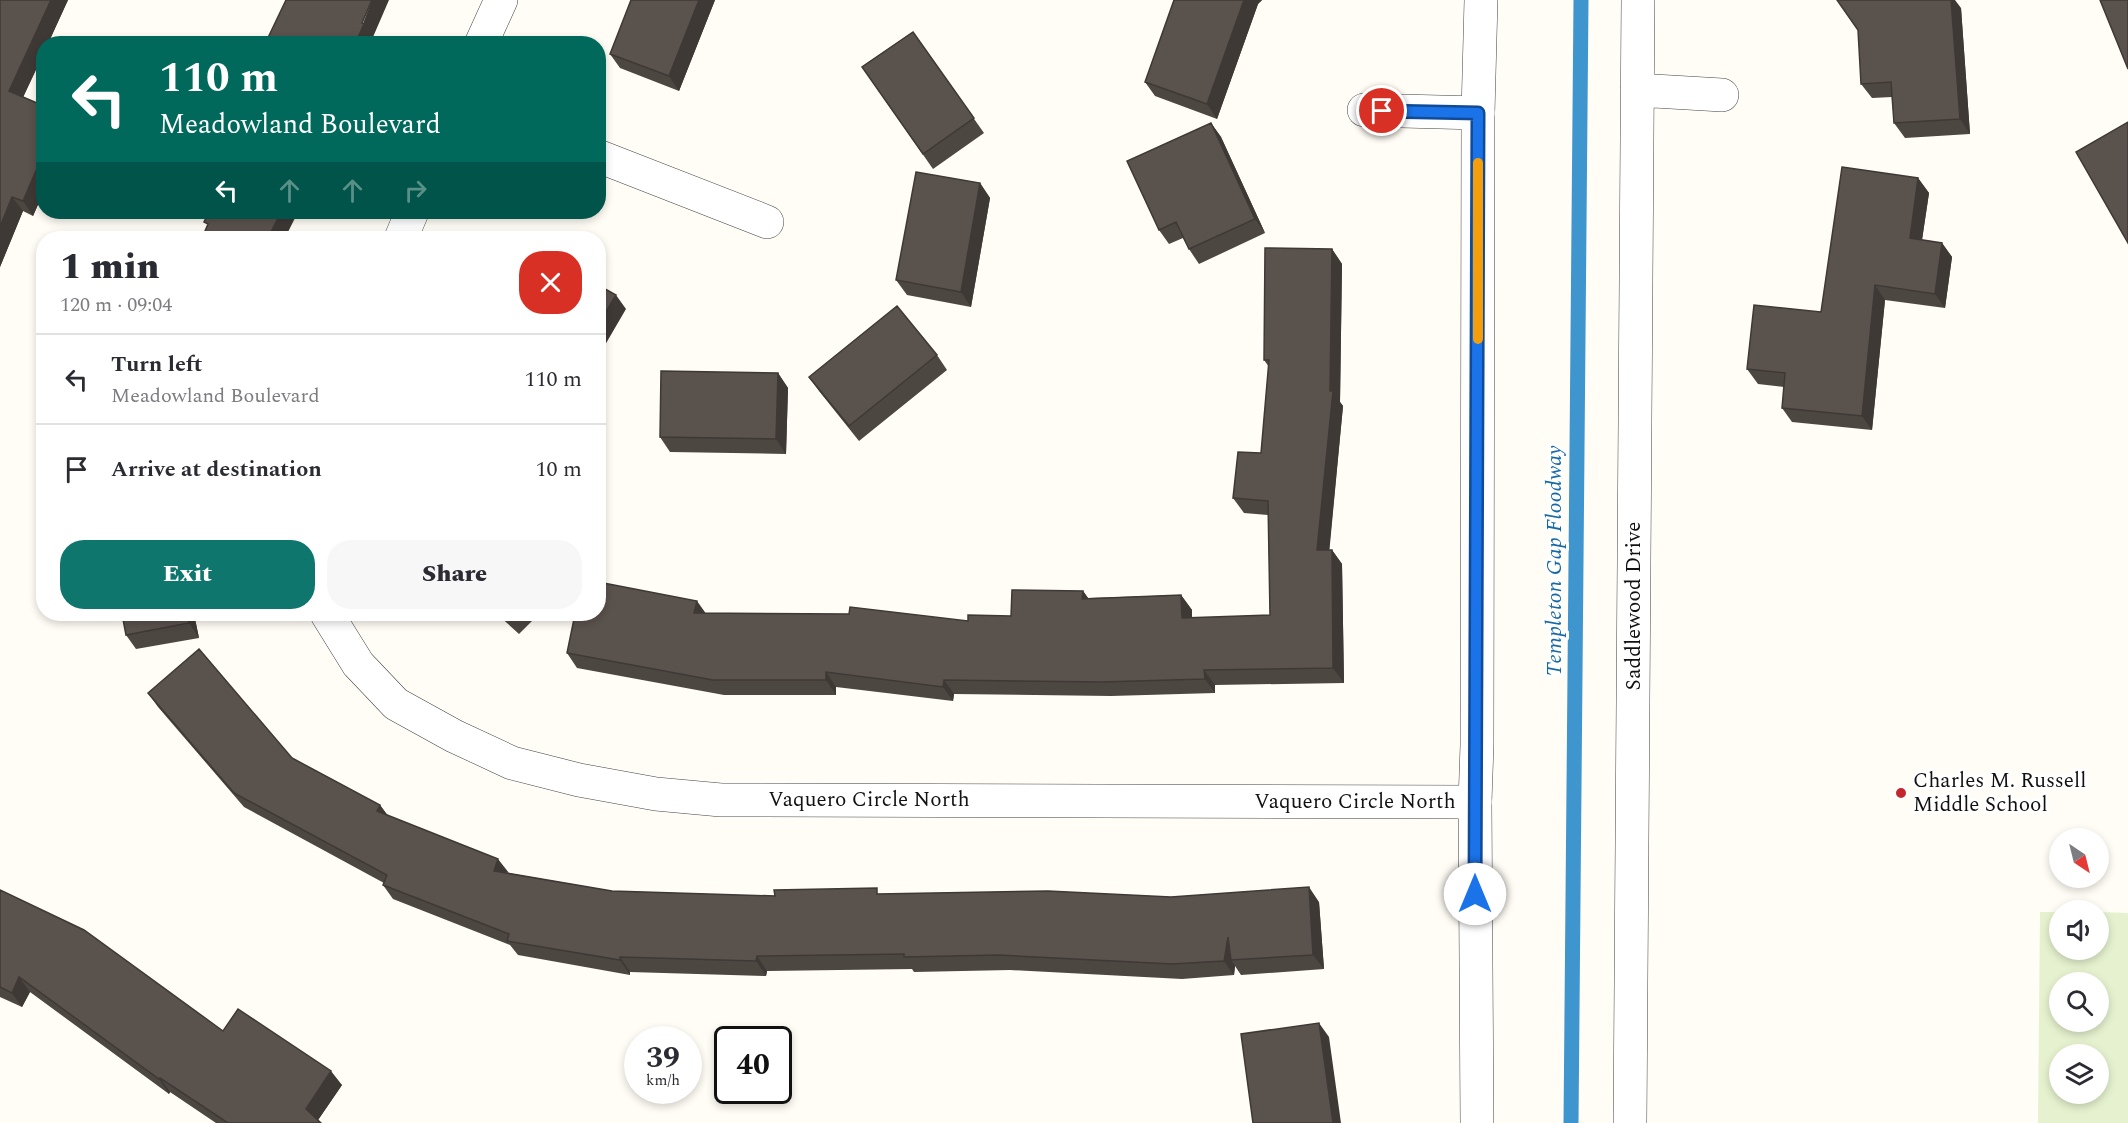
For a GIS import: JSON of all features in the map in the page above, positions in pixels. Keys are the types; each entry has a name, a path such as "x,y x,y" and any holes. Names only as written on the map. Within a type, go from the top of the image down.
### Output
{"street":[{"path":"485,36 501,0"},
{"path":"1477,1123 1475,802 1478,113 1482,0"},
{"name":"Saddlewood Drive","path":"1630,1123 1638,0"},
{"path":"1636,90 1722,95"},
{"path":"1364,110 1478,113"},
{"path":"606,159 768,222"},
{"name":"Vaquero Circle North","path":"331,621 358,664 396,704 454,736 512,763 579,780 656,794 721,800 1475,802"}],"green space":[{"path":"2040,912 2049,912 2049,960 2109,960 2109,912 2128,913 2128,1123 2038,1123"}],"building":[{"path":"0,0 51,0 9,91 36,103 36,171 23,201 12,197 0,227"},
{"path":"286,0 372,0 359,36 269,36"},
{"path":"631,0 699,0 669,76 610,54"},
{"path":"1174,0 1244,0 1207,104 1145,82"},
{"path":"1837,0 1951,0 1960,119 1894,123 1891,82 1861,84 1858,30"},
{"path":"2100,0 2128,0 2128,69"},
{"path":"913,32 974,118 923,154 862,67"},
{"path":"2128,122 2128,243 2076,152"},
{"path":"1211,123 1255,219 1189,249 1176,222 1159,230 1127,161"},
{"path":"1842,167 1918,178 1910,238 1942,243 1935,294 1875,285 1862,416 1782,408 1785,373 1747,369 1754,305 1821,312"},
{"path":"916,172 980,183 961,292 896,280"},
{"path":"206,219 278,219 272,231 205,231 208,224 204,222"},
{"path":"1265,248 1332,249 1330,391 1333,391 1317,550 1332,550 1333,668 1204,670 1205,679 1101,682 944,680 943,687 826,672 826,680 713,680 567,653 574,621 606,621 606,584 697,601 694,613 849,614 850,607 968,621 968,615 1011,616 1012,590 1083,591 1082,599 1181,595 1182,618 1270,615 1268,501 1233,498 1238,452 1261,453 1269,360 1264,360"},
{"path":"606,289 616,295 606,312"},
{"path":"897,306 937,355 849,426 809,377"},
{"path":"661,371 778,373 776,439 660,437"},
{"path":"123,621 189,621 189,623 126,635"},
{"path":"199,649 292,758 380,805 377,811 498,859 494,871 612,891 775,896 774,890 877,888 877,894 1048,891 1171,897 1309,887 1313,955 1231,960 1228,937 1224,961 1172,964 999,955 904,957 904,954 757,956 756,961 620,957 620,960 507,941 509,934 383,885 387,875 234,793 148,693"},
{"path":"0,890 84,930 223,1031 238,1009 331,1071 306,1109 321,1123 228,1123 159,1079 19,977 12,993 0,987"},
{"path":"1319,1023 1333,1123 1253,1123 1241,1034"}],"waterway":[{"name":"Templeton Gap Floodway","path":"1571,1123 1581,0"}],"slow traffic":[{"path":"1478,163 1478,339"}],"place":[{"name":"Charles M. Russell Middle School","path":"1901,793"}],"route":[{"path":"1382,111 1478,113 1475,894"}]}
